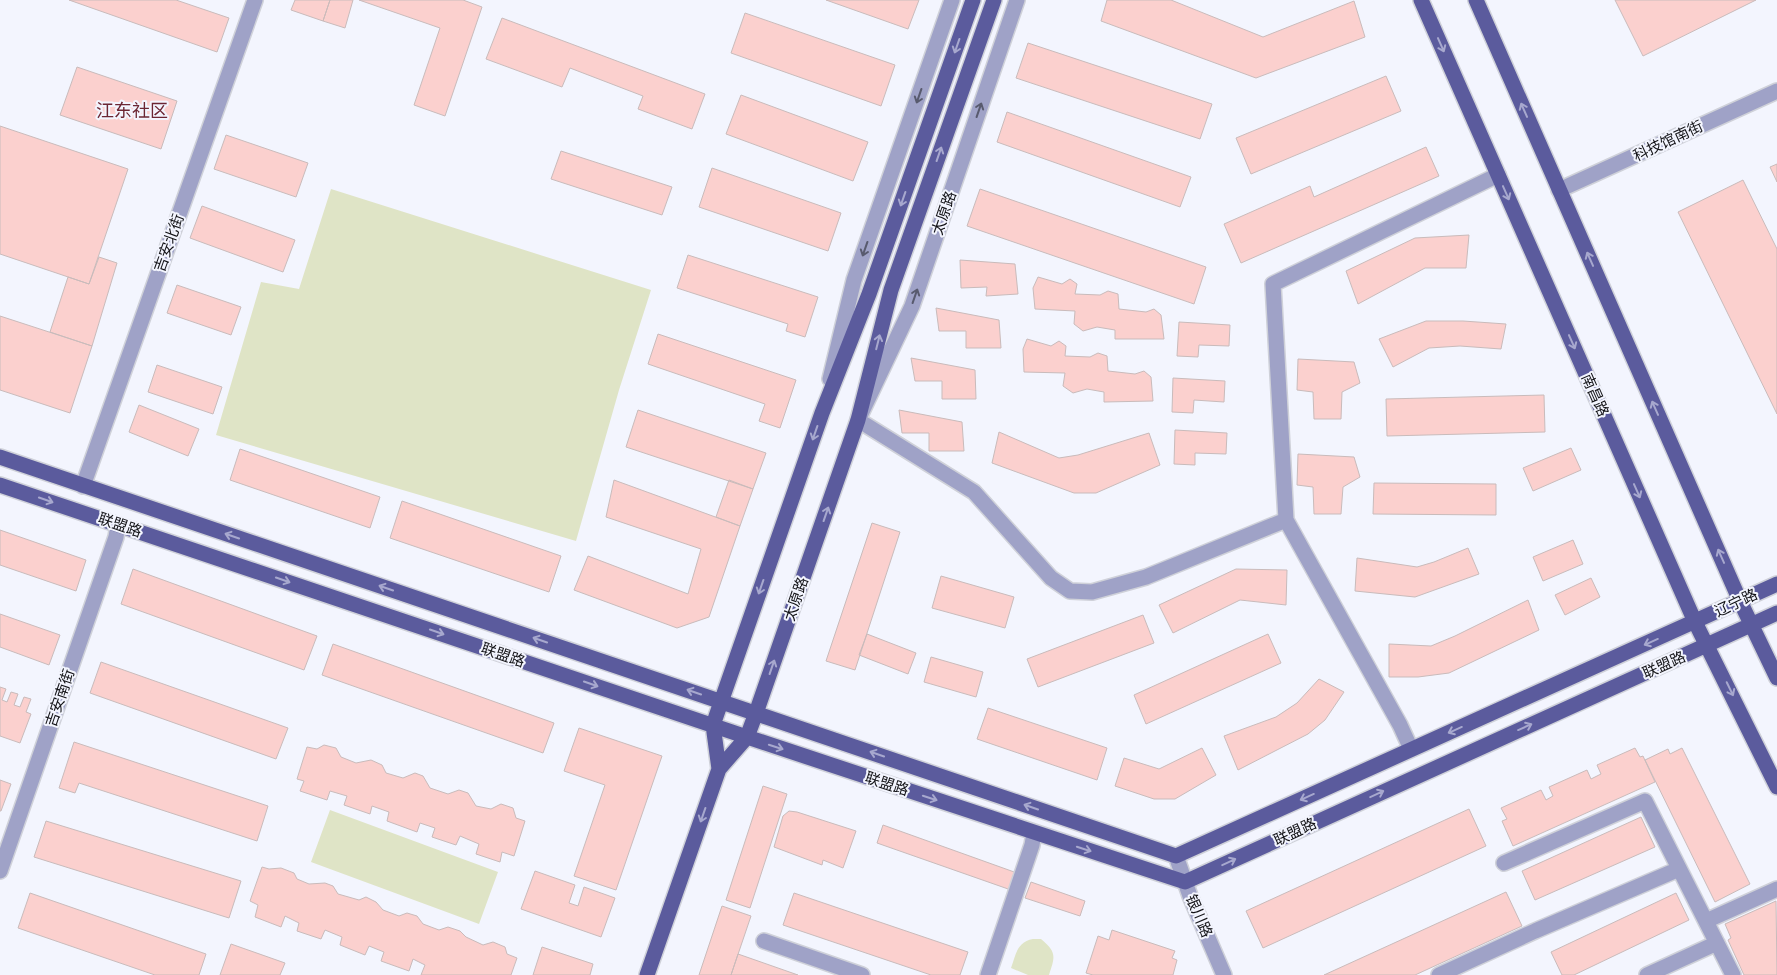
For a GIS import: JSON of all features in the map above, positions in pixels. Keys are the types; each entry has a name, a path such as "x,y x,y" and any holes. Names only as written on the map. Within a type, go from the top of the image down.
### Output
{"main road":[{"name":"太原路","path":"719,769 713,726 822,413 869,294 973,0"},
{"name":"太原路","path":"647,975 719,769 747,737 756,713 858,420 891,290 994,0"},
{"name":"南昌路","path":"1421,0 1695,622 1777,787"},
{"path":"1476,0 1740,601 1777,678"},
{"name":"联盟路","path":"0,457 1176,856 1695,622"},
{"name":"联盟路","path":"0,485 713,726 1185,882 1752,625"},
{"name":"辽宁路","path":"1695,622 1777,584"},
{"name":"辽宁路","path":"1752,625 1777,613"}],"street":[{"name":"吉安北街","path":"83,486 255,0"},
{"name":"太原路","path":"822,413 854,280 952,0"},
{"name":"太原路","path":"858,420 912,306 1017,0"},
{"name":"科技馆南街","path":"1560,190 1777,91"},
{"path":"1411,749 1286,520 1273,284 1498,175"},
{"path":"858,420 974,492 1051,578 1070,591 1092,592 1146,577 1286,520"},
{"name":"吉安南街","path":"0,871 116,536 118,525"},
{"path":"1504,863 1645,801 1733,975"},
{"path":"988,975 1032,845 1034,833"},
{"name":"银川路","path":"1176,856 1190,896 1224,975"},
{"path":"1439,975 1535,931 1680,869"},
{"path":"1706,921 1777,890"},
{"path":"764,941 862,975"},
{"path":"1647,975 1717,943"}],"green space":[{"path":"331,189 651,290 619,390 576,541 216,435 261,282 299,289"},
{"path":"330,810 498,872 479,924 311,862"},
{"path":"1033,939 1041,939 1052,951 1053,964 1049,975 1028,975 1011,968 1020,946"}],"building":[{"path":"69,0 176,0 229,18 217,52"},
{"path":"295,0 330,0 323,21 291,10"},
{"path":"330,0 353,0 345,28 323,21"},
{"path":"359,0 463,0 482,7 445,116 414,105 440,28"},
{"path":"826,0 919,0 908,29"},
{"path":"1107,0 1171,0 1263,37 1354,1 1365,37 1256,78 1101,21"},
{"path":"1615,0 1756,0 1643,56"},
{"path":"745,13 895,65 881,106 731,53"},
{"path":"502,18 705,94 692,129 638,109 643,96 570,68 562,87 486,59"},
{"path":"1028,43 1212,104 1200,139 1016,78"},
{"path":"77,67 177,101 161,149 60,115"},
{"path":"1386,76 1401,111 1251,174 1236,138"},
{"path":"741,95 868,142 853,181 726,134"},
{"path":"1007,112 1191,177 1180,207 997,142"},
{"path":"0,126 128,169 89,284 0,254"},
{"path":"226,135 308,163 296,197 214,169"},
{"path":"1426,147 1439,176 1241,263 1224,224 1310,186 1314,197"},
{"path":"561,151 672,187 662,215 551,179"},
{"path":"1777,164 1777,182 1770,167"},
{"path":"712,168 841,213 828,251 699,207"},
{"path":"1743,180 1777,249 1777,414 1678,212"},
{"path":"980,189 1206,267 1194,304 967,226"},
{"path":"202,206 295,240 283,272 190,238"},
{"path":"1469,235 1466,268 1425,268 1358,304 1346,271 1415,238"},
{"path":"688,255 818,297 805,337 786,331 788,324 677,288"},
{"path":"99,257 117,263 92,346 50,332 68,277 89,284"},
{"path":"960,260 1015,264 1018,294 986,296 987,287 961,288"},
{"path":"1038,277 1062,284 1070,279 1077,284 1075,294 1100,295 1108,291 1118,294 1119,309 1146,312 1154,309 1161,315 1164,339 1115,339 1115,330 1097,327 1083,331 1074,324 1075,311 1035,309 1033,288"},
{"path":"177,285 241,307 231,335 167,313"},
{"path":"936,308 999,320 1001,348 966,348 966,331 939,331"},
{"path":"0,316 92,346 70,413 0,390"},
{"path":"1426,321 1506,324 1501,349 1460,346 1429,348 1393,367 1379,339"},
{"path":"1179,322 1230,325 1229,346 1199,345 1198,357 1177,356"},
{"path":"658,334 796,380 780,428 759,421 765,404 648,364"},
{"path":"1027,339 1051,346 1059,341 1066,346 1065,356 1090,357 1098,353 1107,356 1108,371 1135,374 1144,371 1151,377 1153,401 1104,402 1104,392 1087,389 1073,393 1063,386 1065,373 1024,372 1023,349"},
{"path":"911,358 975,370 976,399 942,399 942,381 915,381"},
{"path":"1298,359 1354,362 1360,383 1342,392 1341,419 1314,419 1313,392 1297,390"},
{"path":"157,365 222,387 213,414 148,392"},
{"path":"1173,378 1225,381 1224,402 1194,400 1193,413 1172,412"},
{"path":"1544,395 1545,432 1387,436 1386,399"},
{"path":"139,405 199,429 188,456 129,432"},
{"path":"638,410 766,453 753,489 626,447"},
{"path":"899,410 962,422 964,451 929,451 929,433 902,433"},
{"path":"1175,430 1227,433 1226,454 1195,453 1195,465 1174,464"},
{"path":"999,432 1059,458 1078,455 1149,433 1160,465 1096,493 1074,493 992,463"},
{"path":"1571,448 1581,470 1533,491 1523,468"},
{"path":"240,449 380,497 370,528 230,480"},
{"path":"1298,454 1354,457 1360,477 1343,487 1341,514 1314,514 1313,487 1297,485"},
{"path":"614,480 740,526 709,617 677,628 574,590 588,556 688,594 701,549 606,517"},
{"path":"729,480 753,489 740,526 716,517"},
{"path":"1374,483 1496,484 1496,515 1373,514"},
{"path":"402,501 561,556 549,592 390,538"},
{"path":"872,523 900,532 855,670 826,661"},
{"path":"0,530 86,560 76,591 0,565"},
{"path":"1573,540 1583,564 1543,581 1533,557"},
{"path":"1468,548 1479,574 1415,597 1355,591 1357,558 1417,567"},
{"path":"133,569 317,636 304,670 121,604"},
{"path":"1236,569 1287,570 1286,605 1240,600 1173,633 1159,605"},
{"path":"941,576 1014,597 1005,628 932,608"},
{"path":"1591,578 1600,597 1565,615 1555,595"},
{"path":"1528,600 1539,630 1449,673 1418,677 1389,677 1389,644 1431,646"},
{"path":"0,614 60,635 49,665 0,647"},
{"path":"1143,615 1154,643 1038,687 1027,659"},
{"path":"867,634 916,653 908,674 859,655"},
{"path":"1268,634 1281,663 1146,724 1134,695"},
{"path":"333,644 554,723 543,753 322,675"},
{"path":"931,657 983,672 976,697 924,682"},
{"path":"101,662 288,728 276,759 90,693"},
{"path":"1319,679 1344,692 1325,720 1308,734 1238,770 1224,736 1276,717 1297,703"},
{"path":"0,687 6,689 2,700 7,702 11,692 18,694 14,705 20,707 24,697 31,699 26,712 31,714 20,743 0,736"},
{"path":"988,708 1107,748 1097,780 977,739"},
{"path":"579,728 662,756 616,890 574,876 605,785 564,771"},
{"path":"74,742 268,806 257,841 79,783 75,793 59,788"},
{"path":"324,745 336,748 341,757 356,763 371,760 382,765 386,773 403,778 415,773 423,776 430,788 448,794 459,790 468,793 476,806 491,809 501,804 513,808 516,818 525,821 514,856 502,852 500,862 476,854 479,844 460,836 456,845 432,837 435,828 420,823 417,832 387,821 389,812 372,806 370,814 344,805 347,796 330,791 327,800 300,791 304,781 297,779 307,747 317,749"},
{"path":"1202,748 1216,775 1175,799 1154,799 1115,786 1124,758 1159,769"},
{"path":"1635,748 1640,757 1643,756 1655,782 1513,846 1502,821 1507,819 1501,808 1541,790 1546,800 1553,796 1549,787 1587,770 1591,779 1601,774 1597,765"},
{"path":"1682,748 1750,884 1715,902 1645,760 1668,749 1670,754"},
{"path":"0,780 11,784 1,811 0,811"},
{"path":"763,786 787,794 750,908 726,900"},
{"path":"1469,809 1486,846 1263,948 1246,911"},
{"path":"789,811 856,831 843,868 823,860 822,865 774,847 783,816"},
{"path":"1641,817 1655,847 1535,900 1522,871"},
{"path":"46,821 241,881 229,918 34,857"},
{"path":"883,825 1017,873 1011,890 877,843"},
{"path":"262,867 269,869 281,868 294,873 297,879 309,884 325,883 333,886 338,894 359,900 366,897 376,902 383,910 399,916 407,913 417,916 423,924 439,930 448,927 460,931 466,937 483,945 493,942 505,947 507,954 517,958 511,975 421,975 425,965 413,959 409,971 381,961 384,952 369,946 365,955 340,945 342,937 325,930 321,939 297,931 299,923 285,916 281,927 255,917 258,905 250,901"},
{"path":"535,871 575,885 569,903 578,906 584,887 615,898 601,937 521,909"},
{"path":"1031,882 1085,901 1080,916 1025,898"},
{"path":"1506,892 1522,926 1415,975 1324,975"},
{"path":"30,893 206,954 199,975 155,975 18,928"},
{"path":"794,893 968,952 960,975 931,975 783,925"},
{"path":"1676,893 1689,920 1574,975 1562,975 1551,952"},
{"path":"1776,901 1777,975 1744,975 1728,940 1731,938 1725,924"},
{"path":"722,906 751,916 731,975 699,975"},
{"path":"1112,930 1175,951 1172,958 1177,960 1173,975 1093,975 1086,973 1098,936 1109,940"},
{"path":"231,944 285,963 280,975 220,975"},
{"path":"542,947 593,964 590,975 533,975"},
{"path":"738,954 798,975 731,975"}],"district":[{"name":"江东社区","path":"132,111"}]}
